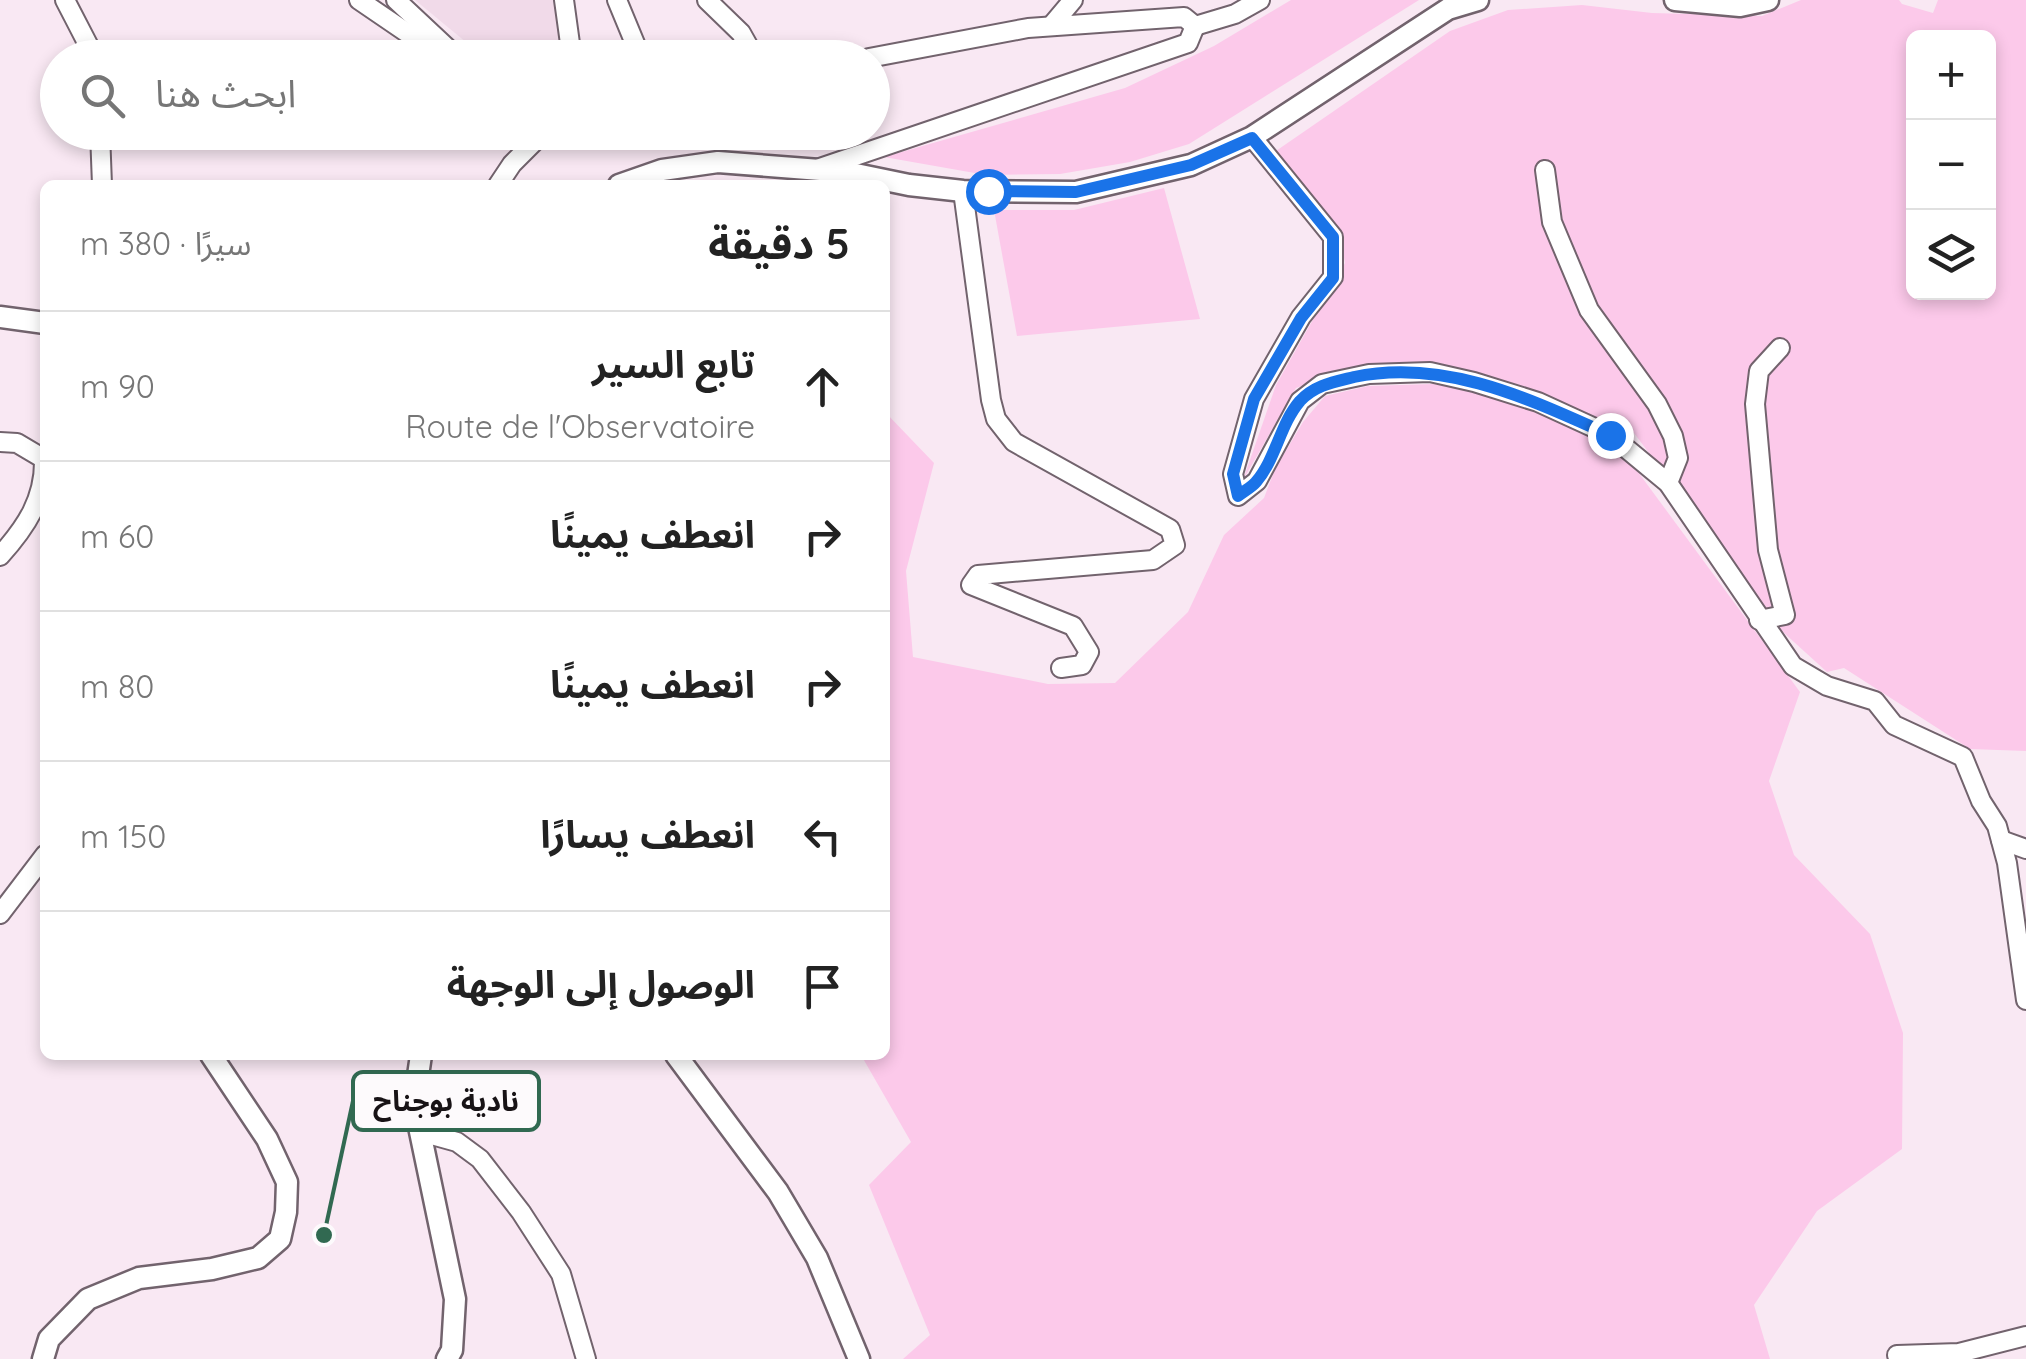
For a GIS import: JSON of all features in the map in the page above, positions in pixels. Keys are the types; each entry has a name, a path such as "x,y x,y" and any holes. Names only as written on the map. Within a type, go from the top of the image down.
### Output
{"street":[{"path":"65,0 86,40"},
{"path":"359,0 376,6 420,40"},
{"path":"396,0 439,40"},
{"path":"564,0 570,40"},
{"path":"617,0 634,40"},
{"path":"706,0 745,40"},
{"path":"1051,26 1073,0"},
{"path":"1195,26 1234,14 1260,0"},
{"path":"890,182 963,191 1076,192 1191,165 1252,138 1448,9 1478,0"},
{"path":"1675,0 1740,6 1768,0"},
{"path":"890,54 1051,26 1184,17 1195,26"},
{"path":"890,144 1188,43 1195,26"},
{"path":"1252,138 1333,237 1333,278 1301,318 1254,399 1233,474 1238,496 1257,481 1300,401 1322,384 1369,374 1430,372 1474,382 1538,402 1610,435 1668,483 1793,666 1827,686 1875,701 1894,725 1962,757 1997,826 2026,1000"},
{"path":"101,150 102,180"},
{"path":"501,180 526,150"},
{"path":"814,170 873,150"},
{"path":"633,180 662,170 718,162 846,172 882,180"},
{"path":"1545,170 1552,222 1589,310 1657,404 1674,436 1678,458 1668,483"},
{"path":"963,191 991,400 1000,428 1022,448 1170,529 1175,545 1153,560 978,574 971,585 1074,626 1089,652 1082,665 1061,668"},
{"path":"0,316 40,322"},
{"path":"1759,620 1784,615 1768,550 1755,404 1759,371 1780,348"},
{"path":"0,442 16,442 40,457"},
{"path":"0,556 22,532 40,494"},
{"path":"2000,840 2026,849"},
{"path":"0,914 40,862"},
{"path":"43,1359 49,1339 88,1299 140,1278 258,1258 280,1239 287,1182 266,1139 214,1060"},
{"path":"420,1060 414,1103 455,1300 452,1350 447,1359"},
{"path":"680,1060 778,1192 818,1258 859,1359"},
{"path":"421,1132 456,1142 480,1159 521,1212 561,1274 586,1359"},
{"path":"1898,1355 1959,1353 2026,1336"}],"shaded area":[{"path":"415,0 560,0 559,40 463,40"},
{"path":"1291,0 1419,0 1189,144 1130,162 1060,174 986,175 884,157 1125,88 1214,46"},
{"path":"1801,0 1899,0 1933,13 1938,0 2026,0 2026,751 1970,749 1844,668 1827,672 1783,632 1634,433 1492,381 1419,363 1354,367 1296,388 1243,480 1276,385 1345,263 1338,227 1273,153 1450,31 1508,10 1582,5 1652,13 1762,16"},
{"path":"1164,188 1200,319 1017,336 994,210 1074,210"},
{"path":"1433,384 1477,391 1554,416 1627,457 1800,692 1769,781 1794,855 1870,934 1903,1033 1902,1149 1817,1211 1754,1305 1770,1359 903,1359 930,1335 869,1185 911,1142 864,1060 890,1060 890,417 934,463 906,571 913,657 1048,684 1115,683 1188,612 1224,535 1264,498 1275,469 1303,422 1325,396 1368,386"}],"place":[{"name":"نادية بوجناح","path":"324,1235"}],"route":[{"path":"988,191 1076,192 1191,165 1252,138 1314,211 1333,237 1333,278 1301,318 1254,399 1233,474 1238,496 1257,481 1300,401 1322,384 1369,374 1430,372 1474,382 1538,402 1610,435"}]}
